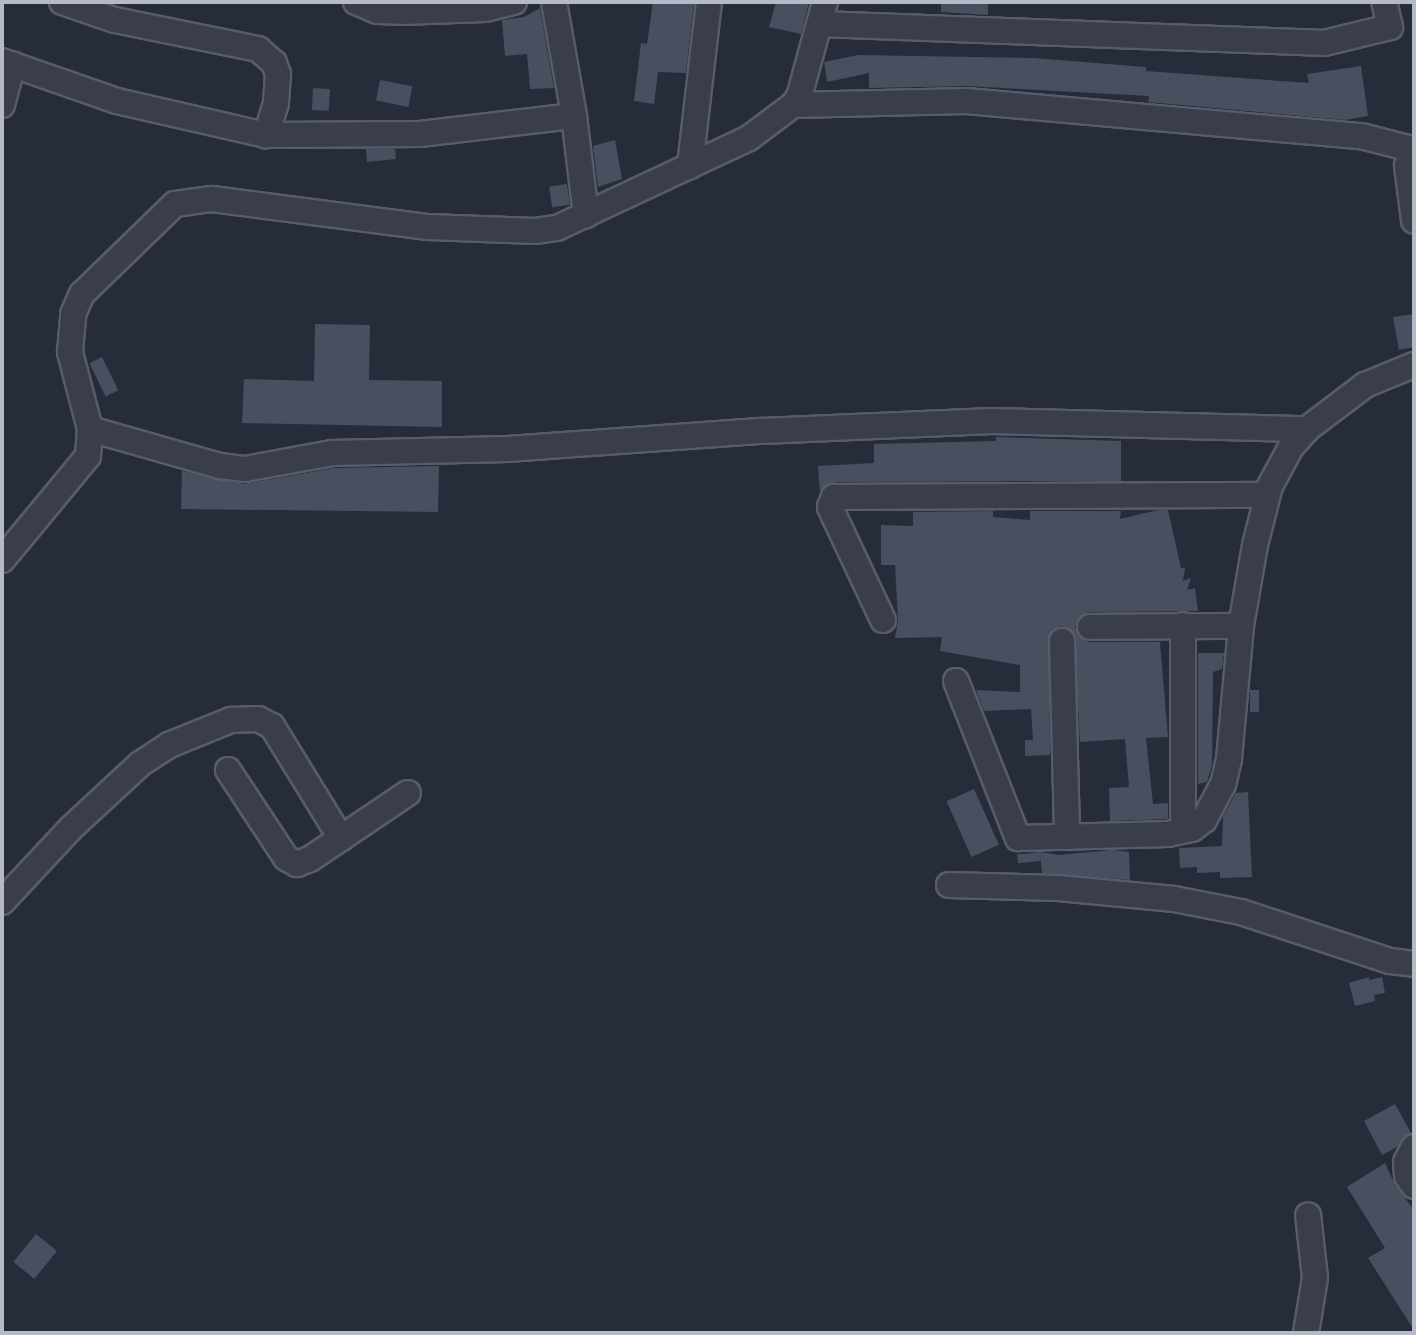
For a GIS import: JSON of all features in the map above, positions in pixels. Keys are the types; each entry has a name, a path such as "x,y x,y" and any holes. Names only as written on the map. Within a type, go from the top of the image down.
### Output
{"street":[{"path":"62,2 115,20 258,49 274,63 278,74 276,103 266,135"},
{"path":"356,2 377,11 402,12 485,9 514,2"},
{"path":"554,2 574,116 586,215"},
{"path":"690,166 709,2"},
{"path":"2,560 82,466 91,446 90,429 73,374 70,352 73,314 82,294 175,204 212,199 428,227 535,231 557,228 749,138 793,105 799,97 822,13 1324,43 1390,27 1384,2"},
{"path":"2,105 8,62 117,101 266,135 420,134 574,116"},
{"path":"793,105 966,101 1361,136 1413,148 1407,166 1414,221"},
{"path":"956,681 1018,838 1183,830 1204,820 1223,785 1229,759 1241,626 1267,495 1291,447 1307,429 1365,385 1414,365"},
{"path":"90,429 220,466 245,469 332,453 508,449 762,431 992,421 1307,429"},
{"path":"883,620 830,507 834,497 1267,495"},
{"path":"1183,625 1183,830"},
{"path":"1090,627 1241,626"},
{"path":"1062,641 1067,837"},
{"path":"2,902 71,828 140,764 169,745 231,720 258,719 272,726 341,838"},
{"path":"228,770 292,863 303,863 408,793"},
{"path":"949,885 1058,888 1174,899 1241,912 1376,957 1414,964"},
{"path":"1414,1147 1406,1162 1407,1176 1414,1186"},
{"path":"1306,1333 1315,1278 1308,1215"}],"building":[{"path":"653,2 694,2 686,73 658,72 654,104 634,101 641,43 647,44"},
{"path":"776,2 809,2 801,34 769,27"},
{"path":"941,2 988,2 988,15 941,12"},
{"path":"540,8 554,88 530,89 527,54 505,56 502,20 524,17"},
{"path":"858,55 1033,58 1146,67 1146,71 1309,83 1307,74 1361,66 1368,116 1345,120 1148,102 1149,96 966,86 869,88 869,73 827,82 824,62"},
{"path":"380,80 412,86 408,107 376,101"},
{"path":"313,88 330,89 329,111 312,110"},
{"path":"615,140 622,179 598,187 593,146"},
{"path":"366,149 395,149 396,159 367,162"},
{"path":"567,184 570,205 552,207 549,187"},
{"path":"1414,314 1414,347 1399,350 1393,317"},
{"path":"315,324 370,325 369,380 442,381 442,427 242,423 244,379 314,381"},
{"path":"102,357 118,390 106,396 89,363"},
{"path":"996,437 1121,441 1121,481 834,482 820,492 818,466 874,463 874,444 996,441"},
{"path":"439,466 438,512 181,509 182,471 244,484 334,468"},
{"path":"1168,510 1181,568 1185,568 1183,581 1191,578 1187,590 1195,588 1198,611 1090,612 1082,615 1075,626 1078,635 1089,642 1160,642 1168,737 1146,738 1153,804 1168,803 1168,819 1110,821 1109,788 1129,787 1125,739 1080,742 1074,633 1061,626 1049,635 1050,755 1025,756 1025,740 1033,740 1031,709 984,711 976,690 1020,692 1020,665 940,651 942,637 895,638 898,620 895,565 881,565 881,525 913,526 913,512 993,511 993,517 1030,520 1030,511 1121,511 1120,519"},
{"path":"1198,653 1224,653 1222,669 1213,672 1212,765 1207,782 1198,784"},
{"path":"1250,690 1259,690 1259,712 1250,712"},
{"path":"974,789 999,845 971,857 947,801"},
{"path":"1248,792 1252,877 1220,878 1220,872 1197,873 1197,867 1180,868 1179,848 1222,846 1223,816 1236,793"},
{"path":"1112,850 1129,852 1130,880 1042,873 1040,852 1059,855"},
{"path":"1040,852 1041,861 1018,863 1017,854"},
{"path":"1369,977 1369,980 1382,977 1385,993 1374,995 1375,1001 1355,1006 1349,983"},
{"path":"1395,1104 1411,1133 1397,1147 1382,1155 1364,1121"},
{"path":"1385,1163 1395,1185 1414,1210 1414,1330 1368,1258 1385,1248 1347,1187"},
{"path":"36,1234 57,1251 34,1279 13,1262"}]}
